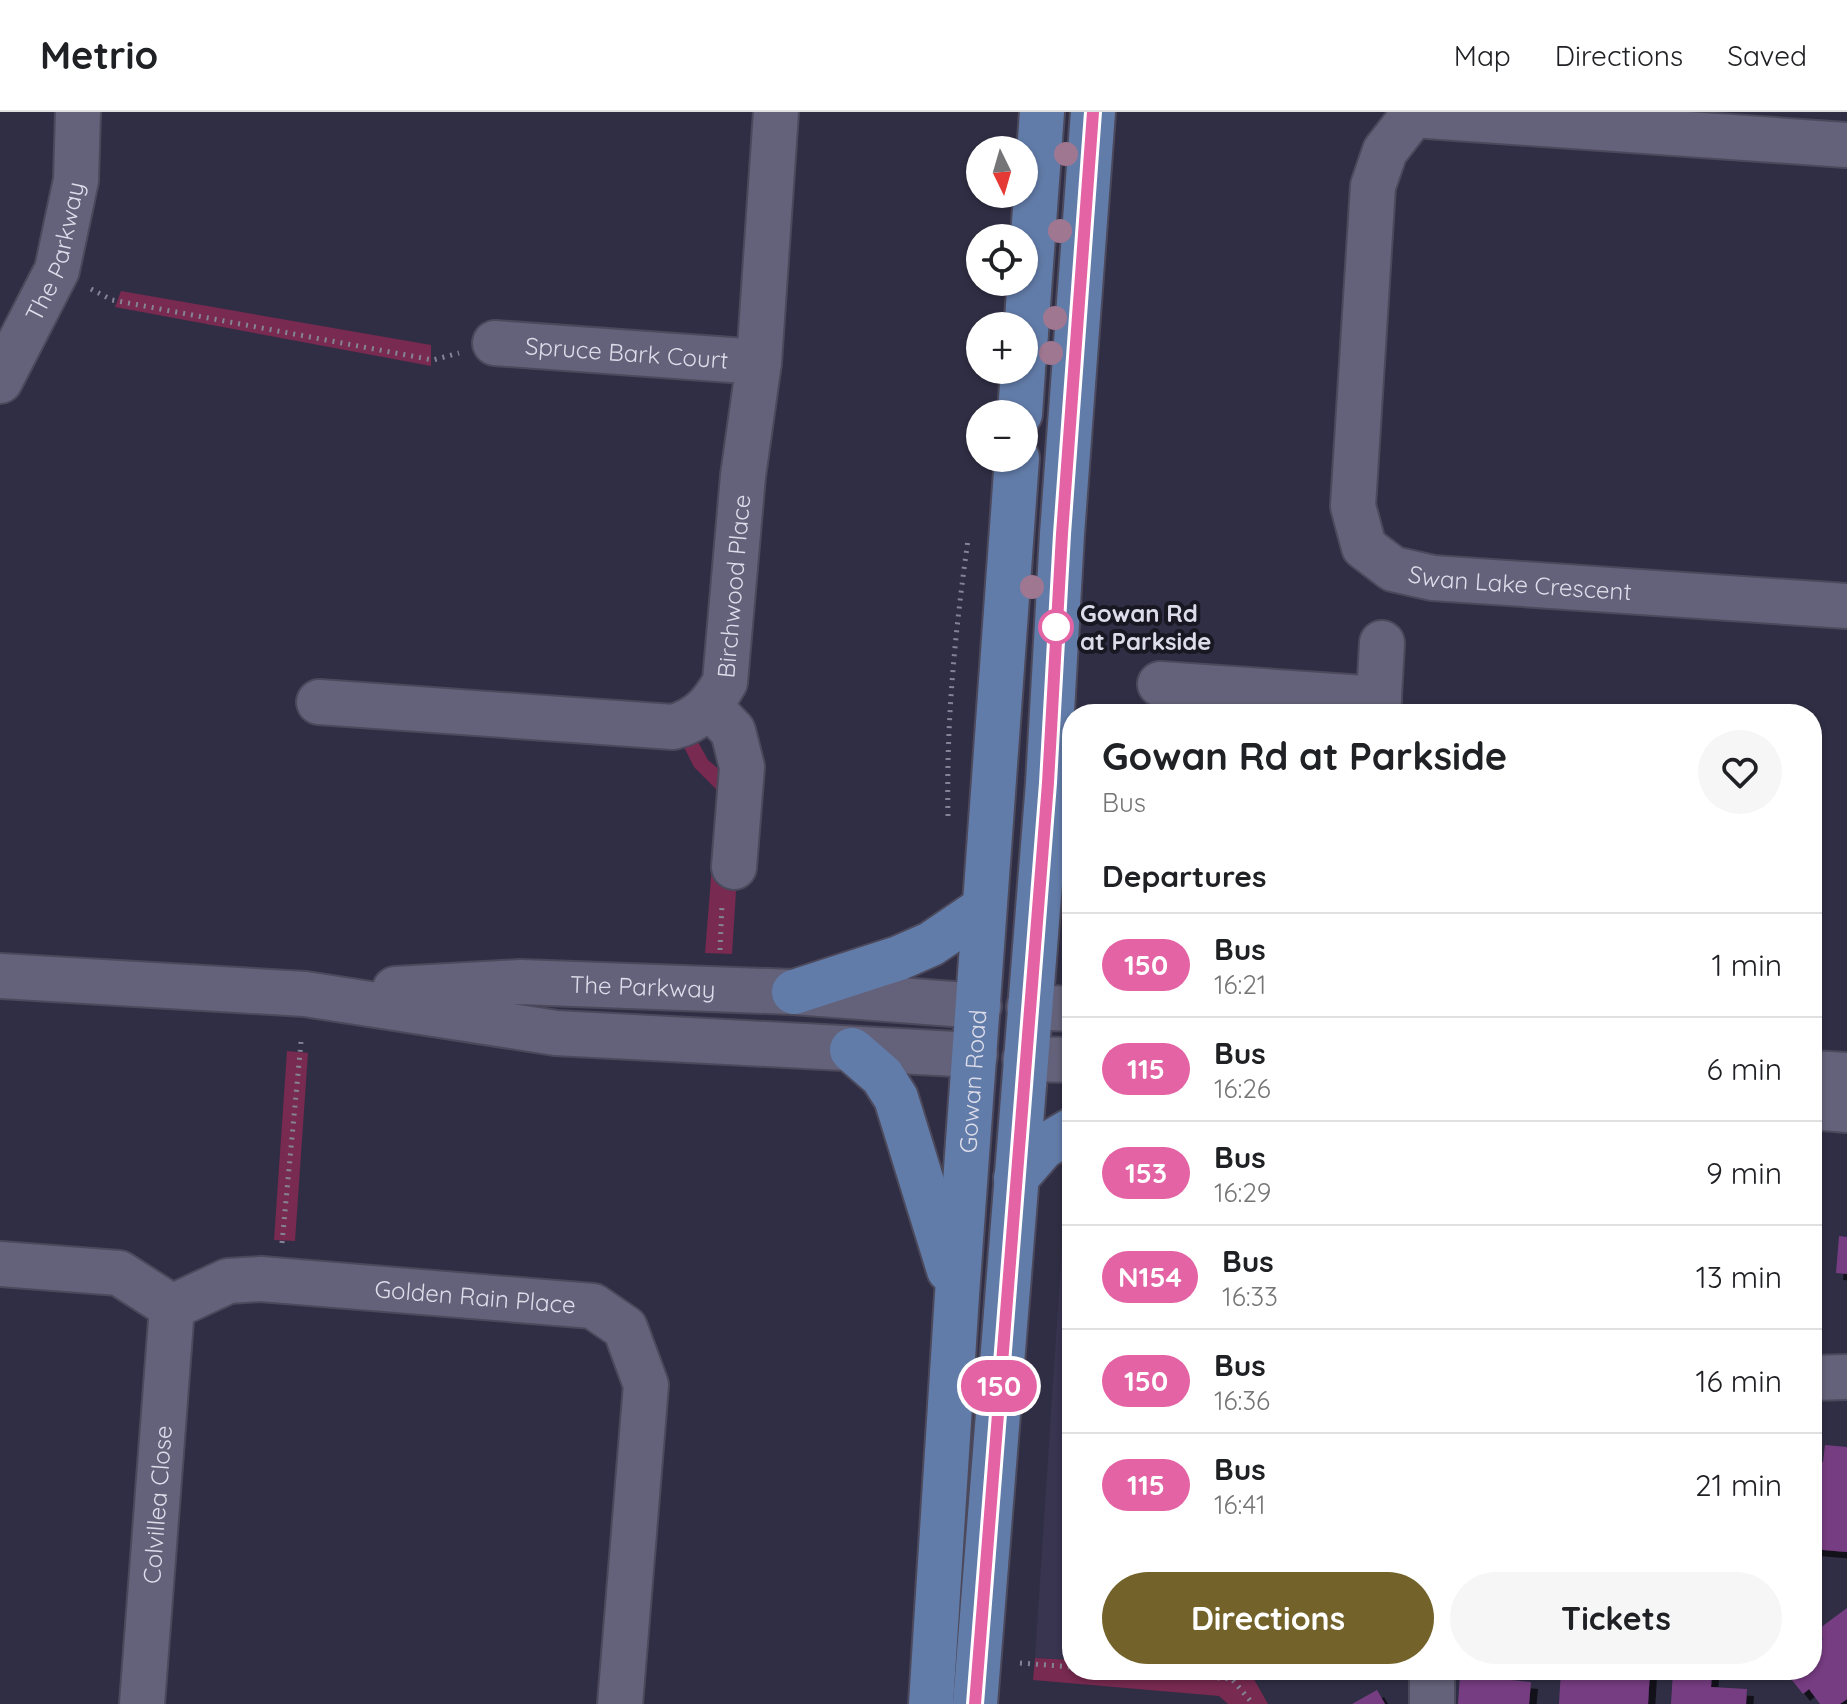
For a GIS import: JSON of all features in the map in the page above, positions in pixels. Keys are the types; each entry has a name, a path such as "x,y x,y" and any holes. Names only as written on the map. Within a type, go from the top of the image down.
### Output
{"main road":[{"path":"1028,312 1042,112"},
{"name":"Gowan Road","path":"975,1704 1048,783 1062,534 1093,112"},
{"name":"Gowan Road","path":"931,1704 1016,472"},
{"path":"1048,783 1062,827"},
{"path":"794,992 899,958 931,944 984,908"},
{"path":"979,1006 1029,1007"},
{"path":"852,1050 882,1076 896,1098 957,1295"},
{"path":"975,1055 1025,1059"},
{"path":"1016,1178 1043,1147 1062,1136"}],"street":[{"name":"The Parkway","path":"0,381 57,270 76,180 78,112"},
{"name":"Birchwood Place","path":"319,702 673,727 686,723 710,707 725,682 743,476 759,362 776,112"},
{"path":"1412,114 1846,145"},
{"name":"Swan Lake Crescent","path":"1412,114 1385,151 1373,186 1353,506 1364,547 1393,569 1433,578 1847,606"},
{"name":"Spruce Bark Court","path":"495,343 759,362"},
{"path":"1378,704 1382,643"},
{"path":"1160,684 1350,704"},
{"path":"710,707 733,731 742,767 734,867"},
{"name":"The Parkway","path":"0,976 305,994 556,1033 975,1055"},
{"name":"The Parkway","path":"305,994 520,982 794,992 979,1006"},
{"path":"1029,1007 1062,1009"},
{"path":"1025,1059 1062,1060"},
{"path":"1822,1074 1847,1075"},
{"path":"1822,1108 1847,1110"},
{"path":"0,1264 119,1273 172,1307"},
{"name":"Golden Rain Place","path":"172,1307 228,1281 261,1279 593,1306 625,1328 646,1385 620,1704"},
{"name":"Colvillea Close","path":"142,1704 172,1307"},
{"path":"1822,1378 1847,1377"},
{"path":"1432,1680 1432,1704"}],"path":[{"path":"57,270 112,300 433,360 495,343"},
{"path":"948,819 947,736 956,630 970,527"},
{"path":"261,1279 265,1255 283,1242 301,1042"},
{"path":"1020,1663 1062,1666"},
{"path":"1233,1680 1253,1704"}],"shaded area":[{"path":"121,291 431,345 431,366 115,307"},
{"path":"698,742 708,760 722,772 737,876 732,954 705,953 718,791 694,767 684,747"},
{"path":"287,1051 308,1053 295,1241 274,1240"},
{"path":"1062,1246 1062,1659 1035,1658"},
{"path":"1035,1658 1062,1659 1062,1680 1254,1680 1268,1704 1228,1704 1219,1696 1033,1680"}],"building":[{"path":"1839,1236 1847,1237 1847,1274 1836,1273"},
{"path":"1825,1445 1847,1447 1847,1552 1822,1550"},
{"path":"1847,1608 1847,1699 1840,1704 1820,1704 1809,1689 1803,1694 1792,1680 1822,1680 1822,1627"},
{"path":"1460,1680 1531,1682 1529,1704 1458,1704"},
{"path":"1560,1680 1649,1680 1648,1704 1559,1704"},
{"path":"1672,1680 1712,1680 1711,1687 1747,1689 1746,1704 1671,1704"},
{"path":"1377,1690 1385,1704 1352,1704"}],"bus line":[{"name":"150","path":"975,1704 1048,783 1062,534 1093,112"}],"place":[{"name":"Gowan Rd at Parkside","path":"1056,627"}]}
